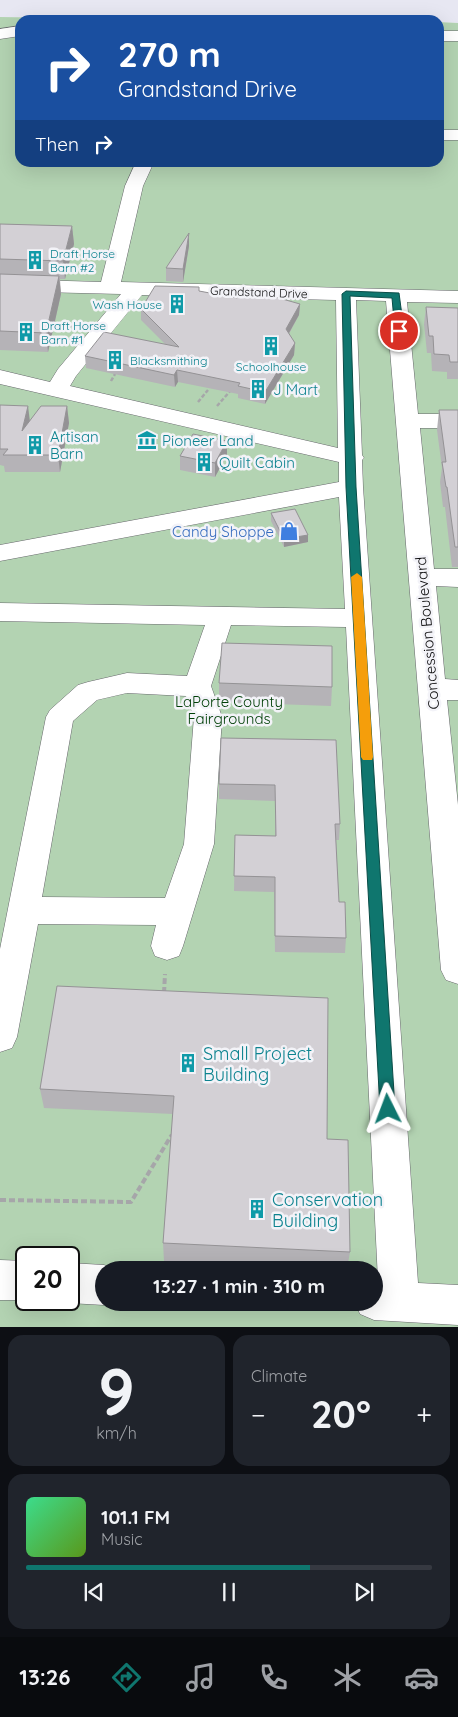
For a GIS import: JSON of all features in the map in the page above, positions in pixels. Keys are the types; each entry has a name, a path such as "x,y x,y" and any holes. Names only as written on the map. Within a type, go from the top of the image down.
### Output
{"lane":[{"path":"0,34 15,32"},
{"path":"444,36 458,36"},
{"path":"444,135 458,135"},
{"path":"110,288 134,186 143,167"},
{"name":"Grandstand Drive","path":"0,285 458,297"},
{"path":"57,390 66,374 137,288"},
{"path":"346,294 386,1301 448,1312"},
{"name":"Concession Boulevard","path":"396,295 422,578 445,690 458,970"},
{"path":"0,377 206,425 352,472"},
{"path":"407,421 458,422"},
{"path":"0,553 352,472"},
{"path":"422,578 458,578"},
{"path":"0,612 359,618"},
{"path":"167,946 176,912 199,844 208,717 196,686 221,616"},
{"path":"0,1037 60,718 88,692 127,683 196,686"},
{"path":"24,910 176,912"},
{"path":"0,1280 15,1281"},
{"path":"80,1284 95,1284"}],"path":[{"path":"206,425 219,403 236,384"},
{"path":"163,1001 167,946"},
{"path":"0,1200 131,1202 171,1136 181,1136"}],"shaded area":[{"path":"0,0 458,0 458,23 444,22 444,15 15,15 15,17 0,17"}],"green space":[{"name":"LaPorte County Fairgrounds","path":"0,17 15,17 15,167 444,167 444,22 458,23 458,1327 0,1327"}],"building":[{"path":"0,224 72,226 63,261 0,259"},
{"path":"189,233 183,269 166,268"},
{"path":"0,274 59,276 46,333 0,331"},
{"path":"155,286 199,287 199,291 237,298 247,289 300,304 286,329 295,343 265,392 238,386 240,383 177,370 174,375 85,356 104,332 179,347 141,309"},
{"path":"426,307 458,308 458,362 450,362 449,355 434,354 433,336 429,336"},
{"path":"0,405 28,406 22,431 41,406 67,406 58,455 3,455 8,449 0,449"},
{"path":"439,410 458,410 458,547 455,547 442,462 446,462"},
{"path":"193,434 227,441 215,463 180,456"},
{"name":"Candy Shoppe","path":"295,509 308,535 284,539 271,513"},
{"path":"222,643 332,646 332,687 219,683"},
{"path":"221,738 336,740 340,824 335,824 339,902 345,902 346,938 275,936 275,877 234,876 235,835 276,836 275,785 219,784"},
{"path":"57,986 328,998 327,1139 348,1140 350,1252 163,1243 174,1096 40,1089"}],"slow traffic":[{"path":"357,577 367,757"}],"place":[{"name":"Draft Horse Barn #2","path":"35,260"},
{"name":"Wash House","path":"177,304"},
{"name":"Draft Horse Barn #1","path":"26,332"},
{"name":"Schoolhouse","path":"271,346"},
{"name":"Blacksmithing","path":"115,360"},
{"name":"J Mart","path":"258,389"},
{"name":"Pioneer Land","path":"147,440"},
{"name":"Artisan Barn","path":"35,445"},
{"name":"Quilt Cabin","path":"204,462"},
{"name":"Candy Shoppe","path":"289,531"},
{"name":"Small Project Building","path":"188,1063"},
{"name":"Conservation Building","path":"257,1209"}],"route":[{"path":"388,1109 351,487 352,458 346,294 396,295 399,331"}]}
